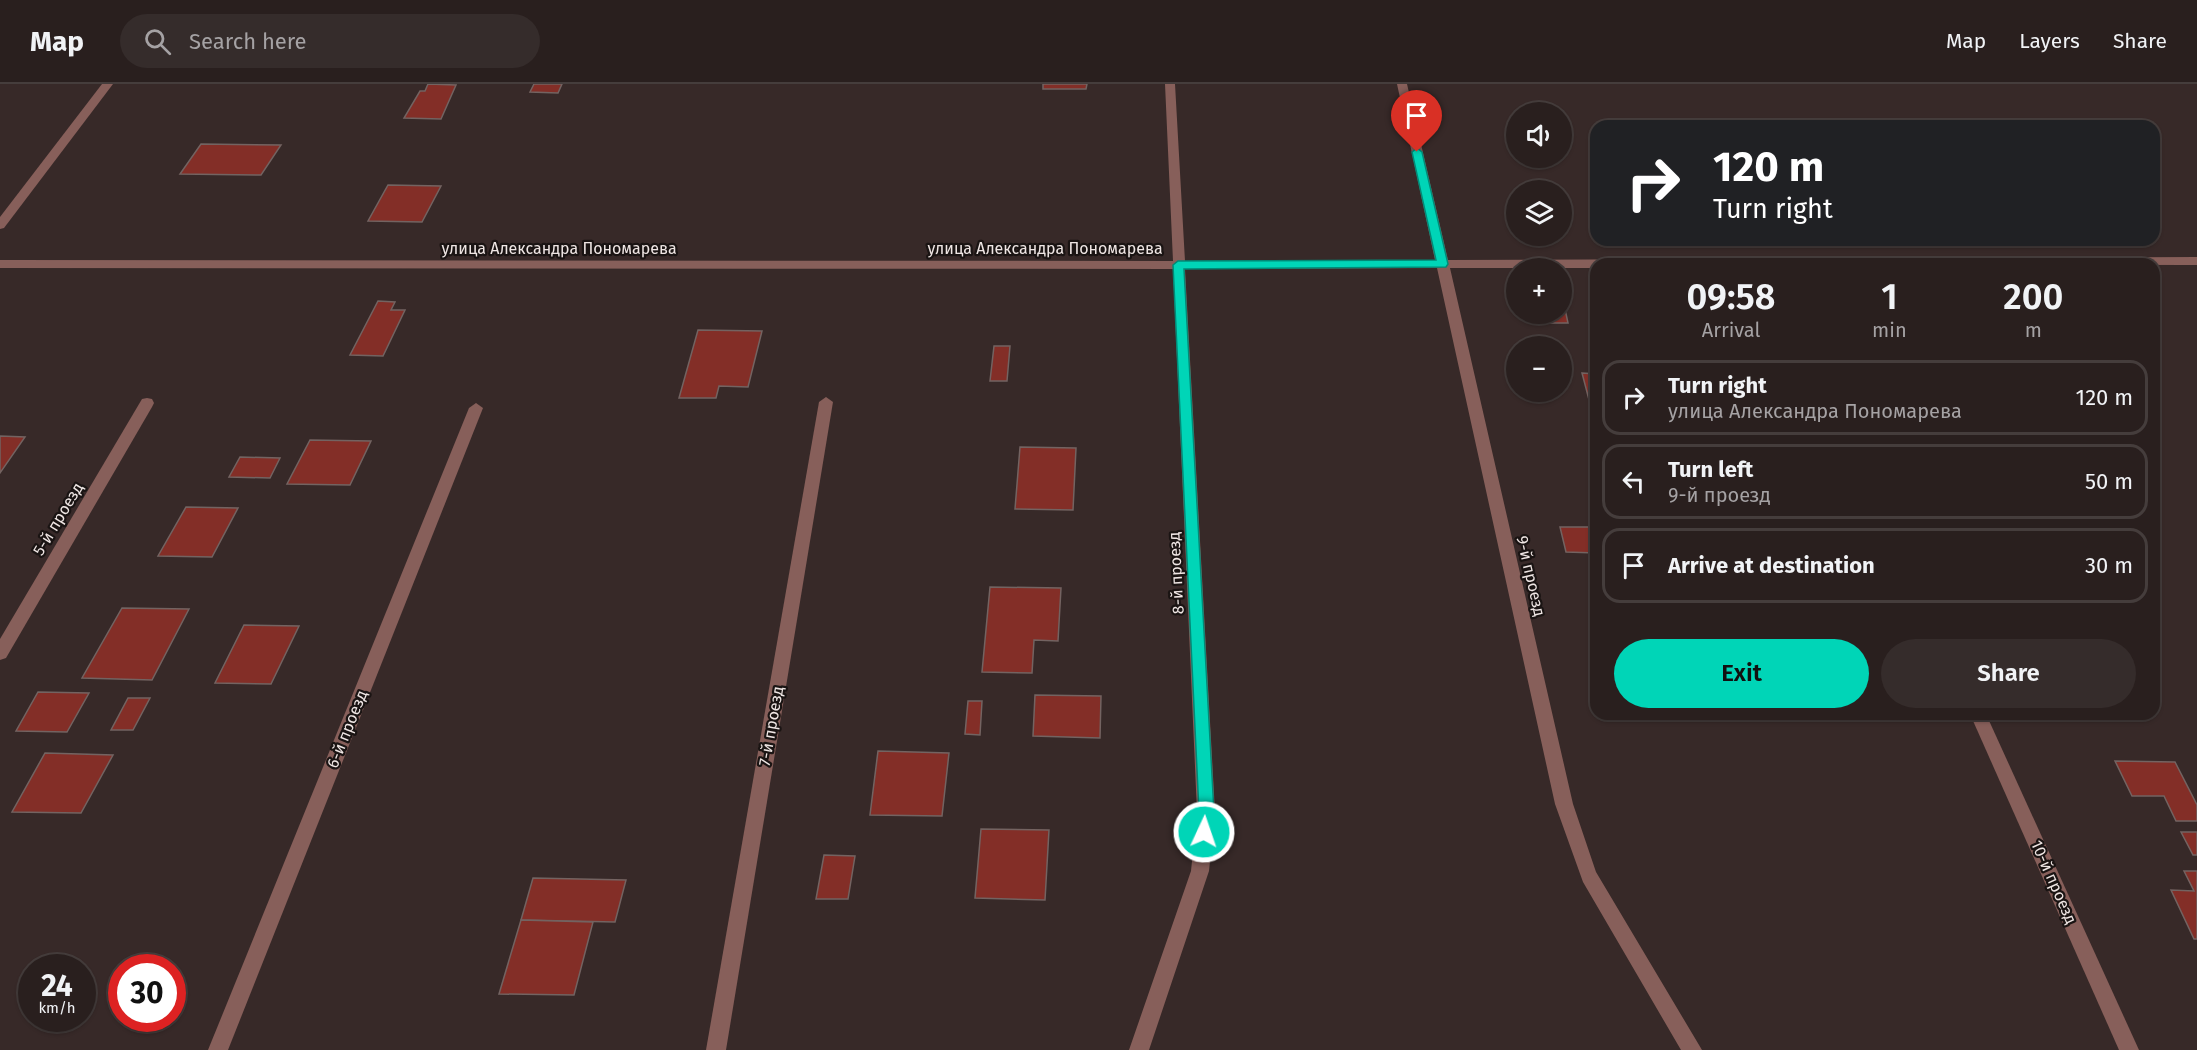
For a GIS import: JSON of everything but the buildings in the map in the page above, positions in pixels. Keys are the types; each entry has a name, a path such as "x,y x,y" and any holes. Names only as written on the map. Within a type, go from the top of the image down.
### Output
{"street":[{"path":"0,225 108,84"},
{"name":"8-й проезд","path":"1139,1050 1200,871 1206,812 1170,84"},
{"name":"9-й проезд","path":"1402,84 1564,804 1589,876 1692,1050"},
{"name":"улица Александра Пономарева","path":"2160,261 2197,261"},
{"name":"улица Александра Пономарева","path":"0,264 1590,263"},
{"name":"7-й проезд","path":"716,1050 826,402"},
{"name":"5-й проезд","path":"0,652 147,403"},
{"name":"6-й проезд","path":"218,1050 476,408"},
{"name":"10-й проезд","path":"1981,720 2129,1050"}],"route":[{"path":"1204,832 1206,812 1178,265 1442,264 1417,152"}]}
